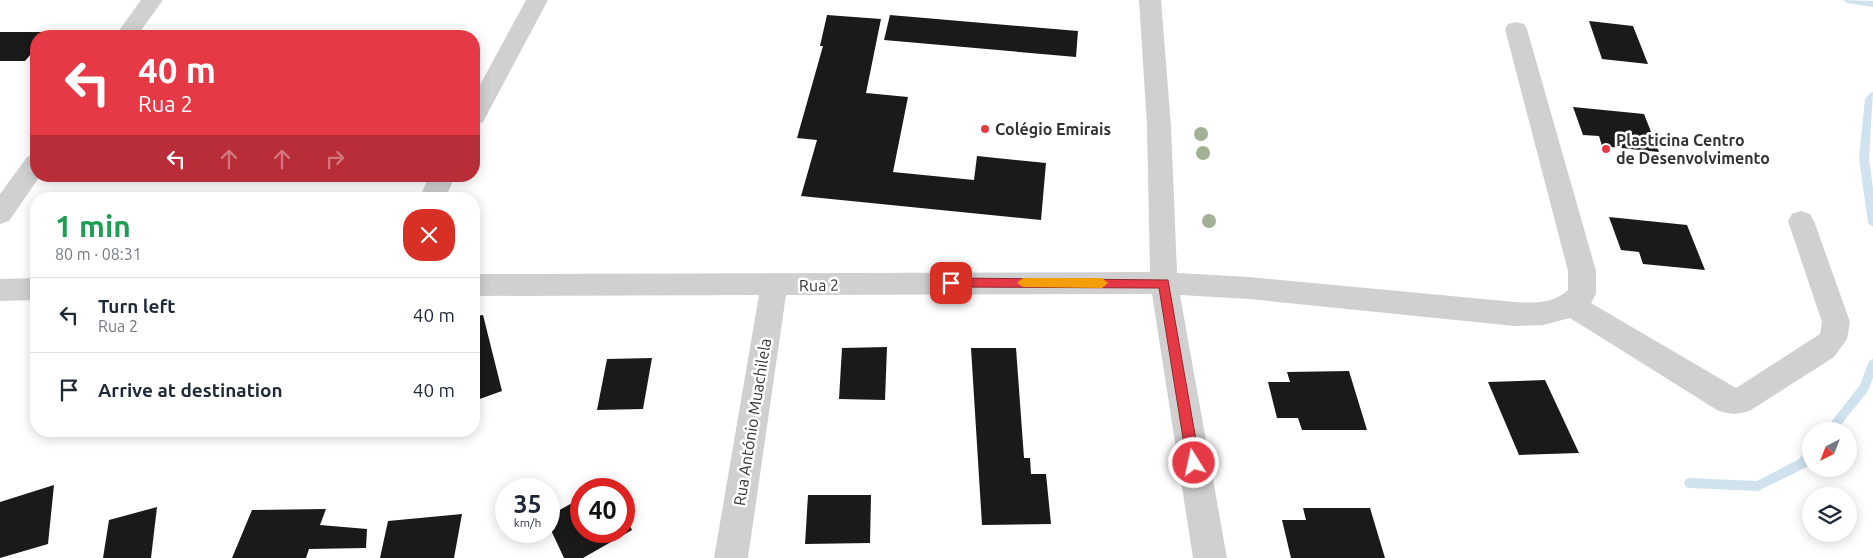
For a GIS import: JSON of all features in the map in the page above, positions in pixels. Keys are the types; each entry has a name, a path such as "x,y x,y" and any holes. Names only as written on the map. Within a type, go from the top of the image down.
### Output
{"street":[{"path":"130,30 152,0"},
{"path":"480,106 537,0"},
{"path":"1153,7 1164,283 1210,558"},
{"path":"1516,29 1582,271 1582,294 1572,305 1728,401 1740,401 1824,348 1833,339 1836,322 1801,221"},
{"path":"0,214 30,172"},
{"name":"Rua 2","path":"480,286 774,286 971,282 1164,283 1249,288 1515,314 1544,315 1572,305"},
{"name":"Rua António Muachilela","path":"731,558 774,286"},
{"path":"0,290 30,289"}],"building":[{"path":"827,15 881,19 866,93 908,97 893,172 974,180 977,156 1046,163 1041,220 801,196 817,140 797,138 823,46 820,46"},
{"path":"890,15 1078,31 1076,57 884,40"},
{"path":"1589,21 1633,26 1648,64 1602,59"},
{"path":"0,32 30,32 30,55 25,61 0,61"},
{"path":"1573,107 1644,114 1659,152 1602,146 1599,136 1583,135"},
{"path":"1609,217 1687,225 1705,270 1643,264 1639,252 1621,250"},
{"path":"480,315 483,315 502,391 480,399"},
{"path":"887,347 885,400 839,399 842,348"},
{"path":"971,348 1016,348 1024,458 1030,458 1031,474 1046,474 1051,524 982,525"},
{"path":"652,358 643,409 597,410 607,359"},
{"path":"1349,371 1367,430 1302,430 1298,418 1277,418 1268,382 1290,382 1287,372"},
{"path":"1545,380 1579,453 1519,455 1488,382"},
{"path":"54,485 48,544 0,558 0,502"},
{"path":"808,495 871,495 870,543 805,544"},
{"path":"570,504 570,543 609,543 583,558 564,558 557,543 560,543 560,510"},
{"path":"157,507 151,558 103,558 109,520"},
{"path":"1303,508 1370,508 1385,558 1291,558 1282,520 1306,520"},
{"path":"326,509 320,525 367,529 366,548 309,549 306,558 232,558 252,510"},
{"path":"462,514 454,558 380,558 388,521"}],"waterway":[{"path":"1847,0 1873,4"},
{"path":"1873,95 1869,99 1864,158 1873,223"},
{"path":"1836,422 1864,388 1873,364"},
{"path":"1690,483 1758,486 1802,464"}],"slow traffic":[{"path":"1023,283 1102,283"}],"place":[{"name":"Colégio Emirais","path":"985,129"},
{"name":"Plasticina Centro de Desenvolvimento","path":"1606,149"}],"route":[{"path":"951,283 1164,283 1194,463"}]}
